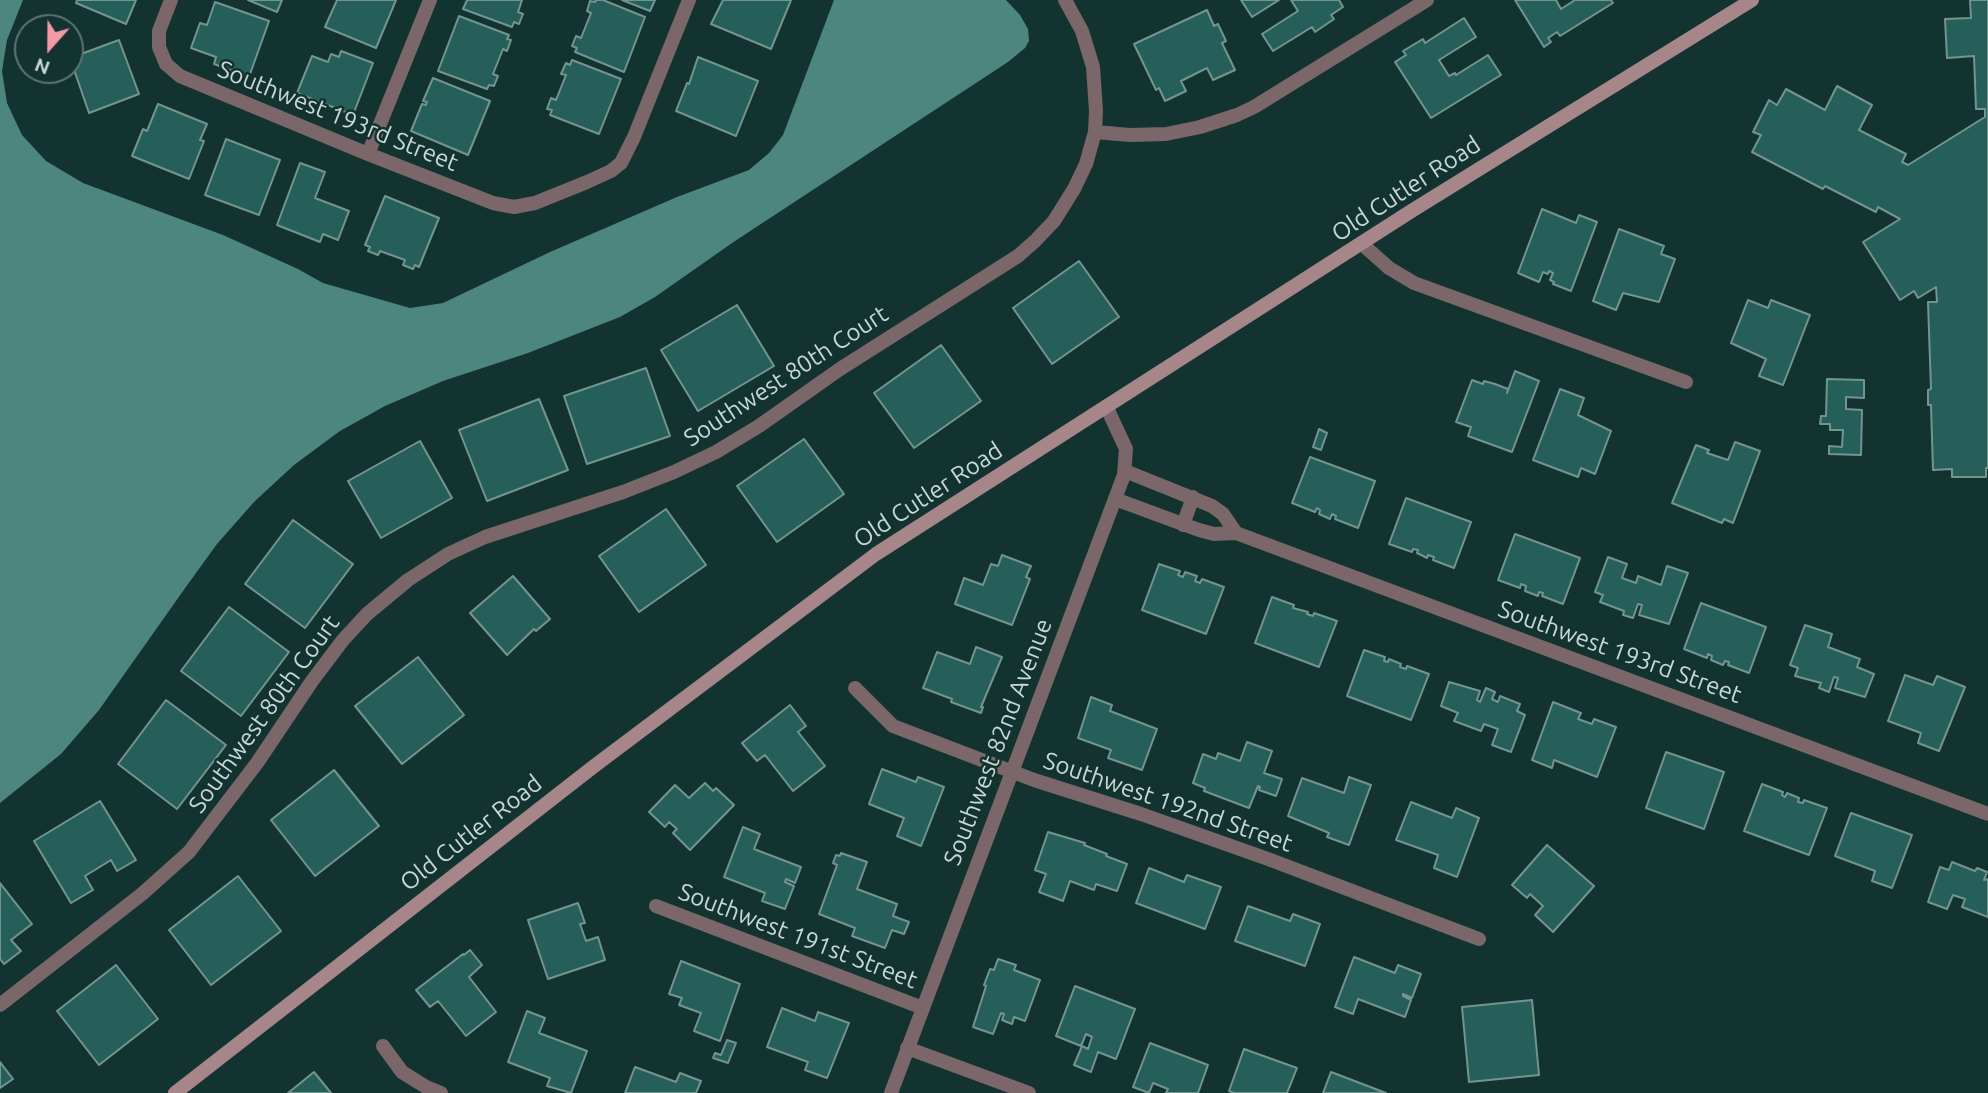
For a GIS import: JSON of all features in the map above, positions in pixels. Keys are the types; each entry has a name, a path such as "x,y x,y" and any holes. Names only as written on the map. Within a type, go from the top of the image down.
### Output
{"main road":[{"name":"Old Cutler Road","path":"175,1093 593,767 876,554 1362,244 1752,0"}],"street":[{"name":"Southwest 193rd Street","path":"171,0 159,31 159,47 166,64 187,80 368,154 513,208 535,203 578,186 621,163 689,0"},
{"path":"368,154 430,0"},
{"name":"Southwest 80th Court","path":"0,1005 149,889 189,852 257,763 333,653 367,614 422,570 465,545 622,492 716,452 1028,247 1054,221 1069,199 1086,164 1095,132 1093,67 1087,43 1065,0"},
{"path":"1095,132 1166,134 1237,115 1427,0"},
{"path":"1362,244 1389,268 1414,284 1686,382"},
{"name":"Southwest 82nd Avenue","path":"891,1093 1125,471 1126,449 1107,408"},
{"name":"Southwest 193rd Street","path":"1125,471 1212,506 1223,514 1236,533"},
{"path":"1183,525 1193,497"},
{"name":"Southwest 193rd Street","path":"1115,499 1214,534 1236,533 1988,814"},
{"name":"Southwest 192nd Street","path":"855,688 893,726 1011,771 1179,827 1479,939"},
{"name":"Southwest 191st Street","path":"656,906 923,1008"},
{"path":"383,1046 402,1072 441,1093"},
{"path":"907,1048 1029,1093"}],"water":[{"path":"0,0 23,0 17,14 14,14 2,71 7,103 22,135 46,161 83,183 223,235 323,283 410,308 443,303 550,252 677,197 749,170 769,153 783,135 834,0 1006,0 1020,15 1028,29 1029,41 1025,48 1008,62 735,241 655,297 620,317 528,353 443,381 385,406 340,431 294,465 254,502 217,544 99,710 61,754 0,803"}],"building":[{"path":"77,0 136,0 126,24 76,3"},
{"path":"248,0 282,0 277,12"},
{"path":"337,0 396,0 376,48 325,27"},
{"path":"467,0 522,0 518,12 523,14 519,24 514,22 512,27 463,9"},
{"path":"603,0 645,17 624,72 575,52 577,48 572,46 576,36 581,38 591,13 587,11 590,1"},
{"path":"622,0 655,0 650,11"},
{"path":"723,0 791,0 771,49 711,24"},
{"path":"1241,0 1279,0 1252,17"},
{"path":"1291,0 1339,0 1343,7 1331,15 1334,19 1315,32 1312,27 1273,51 1262,34 1298,11"},
{"path":"1515,0 1556,0 1561,9 1575,0 1611,0 1613,3 1560,36 1557,32 1548,38 1551,42 1544,47"},
{"path":"1970,0 1988,0 1988,468 1986,477 1952,477 1952,469 1933,470 1931,405 1928,405 1928,390 1931,389 1928,302 1937,302 1936,287 1918,298 1914,291 1900,300 1863,242 1900,219 1878,207 1876,212 1825,186 1823,189 1752,152 1761,135 1753,132 1769,100 1777,105 1786,89 1825,110 1837,86 1872,105 1859,130 1906,154 1902,162 1908,165 1985,117 1985,109 1976,109 1974,56 1947,58 1945,19 1971,18"},
{"path":"215,2 269,21 249,77 214,64 216,57 191,48 200,23 207,25"},
{"path":"1207,10 1214,26 1218,24 1226,41 1222,43 1235,70 1213,80 1207,68 1181,81 1186,91 1165,101 1159,88 1156,90 1134,44"},
{"path":"459,16 509,35 507,39 511,40 507,51 503,49 493,74 498,76 494,86 489,85 487,89 438,71"},
{"path":"1464,18 1476,37 1439,60 1449,76 1455,73 1456,75 1488,55 1501,75 1431,118 1395,62 1406,55 1403,51 1423,39 1425,43"},
{"path":"119,40 139,94 89,113 79,84 84,84 84,53"},
{"path":"341,51 373,63 353,115 297,93 312,56 328,62 331,54 339,57"},
{"path":"698,57 758,81 736,136 676,111"},
{"path":"572,60 621,79 599,134 550,115 552,110 547,109 551,98 556,100 566,75 561,74 566,63 570,65"},
{"path":"433,78 490,101 468,155 411,131 422,104 426,105 427,102 423,101"},
{"path":"158,104 207,124 200,140 204,141 189,179 132,156 143,129 147,131"},
{"path":"226,139 280,160 259,215 205,195"},
{"path":"300,163 325,172 315,198 349,211 338,240 323,234 320,242 277,225"},
{"path":"385,196 439,218 419,267 415,265 413,269 403,265 405,260 380,251 378,255 368,251 370,247 365,245"},
{"path":"1542,209 1576,223 1579,215 1597,222 1571,291 1553,284 1550,280 1553,273 1549,271 1548,274 1543,272 1539,282 1518,273"},
{"path":"1619,229 1664,246 1661,254 1675,259 1659,302 1623,293 1616,310 1593,301"},
{"path":"1079,261 1119,317 1052,364 1013,308"},
{"path":"1748,300 1768,308 1771,300 1810,315 1783,385 1759,376 1766,359 1731,343"},
{"path":"737,305 774,366 698,411 661,350"},
{"path":"941,345 981,401 914,448 874,393"},
{"path":"646,368 670,436 587,464 564,396"},
{"path":"1515,371 1539,381 1512,452 1468,436 1471,427 1456,422 1472,380 1495,384 1508,389 1507,393"},
{"path":"1827,379 1864,380 1864,398 1846,397 1846,409 1862,410 1861,455 1829,454 1829,446 1842,447 1843,430 1830,430 1830,424 1820,424 1821,416 1826,416"},
{"path":"1560,389 1584,398 1578,415 1611,431 1595,474 1581,468 1578,477 1533,460"},
{"path":"539,399 568,470 487,501 459,430"},
{"path":"1319,429 1327,433 1321,450 1313,447"},
{"path":"804,439 844,494 777,542 737,486"},
{"path":"420,441 452,498 381,538 348,481"},
{"path":"1735,442 1760,451 1733,523 1724,519 1722,523 1672,503 1696,445 1709,450 1707,453 1728,460"},
{"path":"1310,457 1375,481 1358,528 1335,519 1336,516 1332,514 1330,519 1319,514 1320,510 1317,508 1315,512 1292,503"},
{"path":"1406,498 1471,522 1454,568 1433,560 1434,557 1428,555 1427,558 1417,553 1418,550 1413,549 1412,552 1389,544"},
{"path":"666,509 706,565 639,612 599,556"},
{"path":"293,520 353,564 305,628 245,584"},
{"path":"1515,534 1580,558 1563,604 1542,596 1543,593 1539,592 1538,596 1525,591 1526,586 1521,584 1520,588 1498,580"},
{"path":"1002,555 1031,566 1026,577 1030,579 1012,625 955,604 964,578 983,585 991,564 998,566"},
{"path":"1608,557 1627,564 1622,578 1636,583 1638,576 1661,585 1667,566 1688,573 1669,624 1639,615 1642,605 1638,604 1633,618 1623,615 1624,611 1600,602 1603,595 1595,592"},
{"path":"1159,564 1180,571 1178,575 1183,577 1185,572 1197,576 1195,581 1200,583 1202,579 1224,587 1206,634 1142,610"},
{"path":"513,576 550,619 536,631 534,629 507,655 470,613"},
{"path":"1272,597 1294,605 1293,608 1308,612 1307,614 1313,616 1314,613 1337,621 1319,667 1255,643"},
{"path":"1701,603 1766,627 1749,673 1728,665 1729,662 1725,661 1723,665 1711,660 1712,656 1708,654 1707,658 1684,649"},
{"path":"229,607 289,652 241,716 181,671"},
{"path":"1805,625 1832,634 1828,647 1860,659 1857,667 1874,674 1865,697 1835,688 1838,678 1834,677 1829,692 1819,688 1821,683 1795,676 1798,668 1790,665"},
{"path":"976,647 1002,657 981,707 981,713 923,688 937,652 970,664"},
{"path":"1364,650 1385,657 1384,661 1388,662 1389,659 1401,664 1400,667 1406,669 1407,666 1429,674 1411,720 1347,696"},
{"path":"418,657 464,715 402,764 355,706"},
{"path":"1905,675 1933,685 1937,676 1965,687 1939,751 1918,743 1921,733 1888,721"},
{"path":"1449,682 1480,691 1477,700 1480,702 1486,688 1495,692 1492,699 1498,702 1500,696 1520,704 1517,711 1525,715 1511,752 1492,745 1498,729 1484,724 1481,731 1454,721 1458,713 1441,706"},
{"path":"1091,697 1112,705 1110,711 1157,729 1142,770 1108,758 1111,750 1078,738"},
{"path":"166,700 226,745 177,809 118,764"},
{"path":"1553,702 1581,713 1578,719 1592,724 1594,719 1616,727 1597,777 1554,760 1552,768 1532,760"},
{"path":"790,705 806,726 798,732 825,766 793,791 765,755 757,761 742,743"},
{"path":"1247,742 1272,751 1264,773 1282,779 1276,796 1259,790 1258,786 1249,808 1204,791 1205,788 1193,783 1203,754 1216,759 1218,753 1240,761"},
{"path":"1666,752 1724,772 1704,829 1646,808"},
{"path":"882,769 916,782 918,777 944,787 921,846 897,836 904,818 869,804"},
{"path":"334,770 379,826 315,876 271,820"},
{"path":"1349,777 1371,785 1349,845 1327,837 1329,833 1288,816 1302,778 1344,793"},
{"path":"705,783 713,791 716,788 734,805 690,850 673,833 677,829 669,822 665,827 649,812 675,785 689,798"},
{"path":"1762,784 1783,792 1785,797 1787,793 1799,798 1798,802 1803,803 1804,800 1827,808 1809,855 1744,831"},
{"path":"100,801 136,860 117,871 111,860 85,876 93,890 71,903 34,841"},
{"path":"1411,802 1452,818 1456,808 1479,818 1457,877 1434,868 1438,855 1396,840"},
{"path":"1851,813 1912,835 1892,888 1872,881 1875,871 1835,856"},
{"path":"743,827 760,834 754,849 801,867 795,883 786,879 785,882 794,886 785,909 762,901 765,893 724,877"},
{"path":"1048,832 1085,843 1084,845 1127,864 1117,891 1096,884 1094,890 1070,881 1063,901 1039,892 1046,874 1035,870"},
{"path":"1547,845 1594,886 1553,932 1535,915 1543,906 1530,894 1527,898 1512,885"},
{"path":"841,853 867,862 857,889 897,904 893,916 909,922 904,934 892,930 885,948 852,936 855,928 819,914 837,865 833,863 836,855 840,856"},
{"path":"1952,862 1975,871 1977,868 1987,872 1984,880 1988,879 1988,917 1962,907 1965,899 1953,895 1947,909 1928,902 1940,867 1949,870"},
{"path":"1149,868 1184,882 1187,875 1221,887 1205,929 1136,903"},
{"path":"238,876 281,931 211,985 169,930"},
{"path":"0,883 32,924 11,940 21,951 4,964 0,959"},
{"path":"578,903 585,923 580,924 586,941 598,937 605,960 548,979 528,920"},
{"path":"1248,906 1290,921 1293,914 1320,924 1305,966 1235,941"},
{"path":"470,950 482,965 469,977 496,1012 466,1036 438,1001 430,1007 416,990"},
{"path":"1354,957 1395,973 1398,965 1421,974 1412,998 1403,994 1411,1000 1405,1017 1358,999 1353,1014 1335,1007"},
{"path":"998,959 1016,965 1014,970 1040,980 1025,1021 1014,1017 1012,1024 1002,1020 1004,1014 1001,1013 993,1034 973,1027 986,986 984,985 990,969 994,970"},
{"path":"681,961 740,984 720,1041 694,1031 701,1013 679,1005 682,998 669,994"},
{"path":"116,965 158,1019 99,1065 57,1011"},
{"path":"1075,986 1135,1009 1116,1059 1098,1052 1091,1072 1074,1065 1082,1046 1088,1049 1092,1037 1086,1034 1081,1046 1056,1036"},
{"path":"1532,1000 1539,1075 1469,1082 1462,1007"},
{"path":"782,1008 815,1021 818,1012 849,1023 827,1078 805,1070 808,1062 767,1047"},
{"path":"527,1011 545,1018 539,1033 587,1051 571,1093 547,1086 550,1078 508,1062"},
{"path":"727,1040 736,1043 728,1063 713,1058 715,1053 721,1055"},
{"path":"1150,1043 1208,1065 1198,1093 1166,1093 1168,1089 1153,1083 1149,1093 1133,1087"},
{"path":"1244,1049 1297,1068 1287,1093 1229,1091"},
{"path":"0,1062 13,1079 0,1088"},
{"path":"635,1067 676,1082 680,1073 701,1081 696,1093 625,1093"},
{"path":"314,1072 331,1093 288,1093"},
{"path":"1331,1072 1386,1093 1323,1093"}]}
